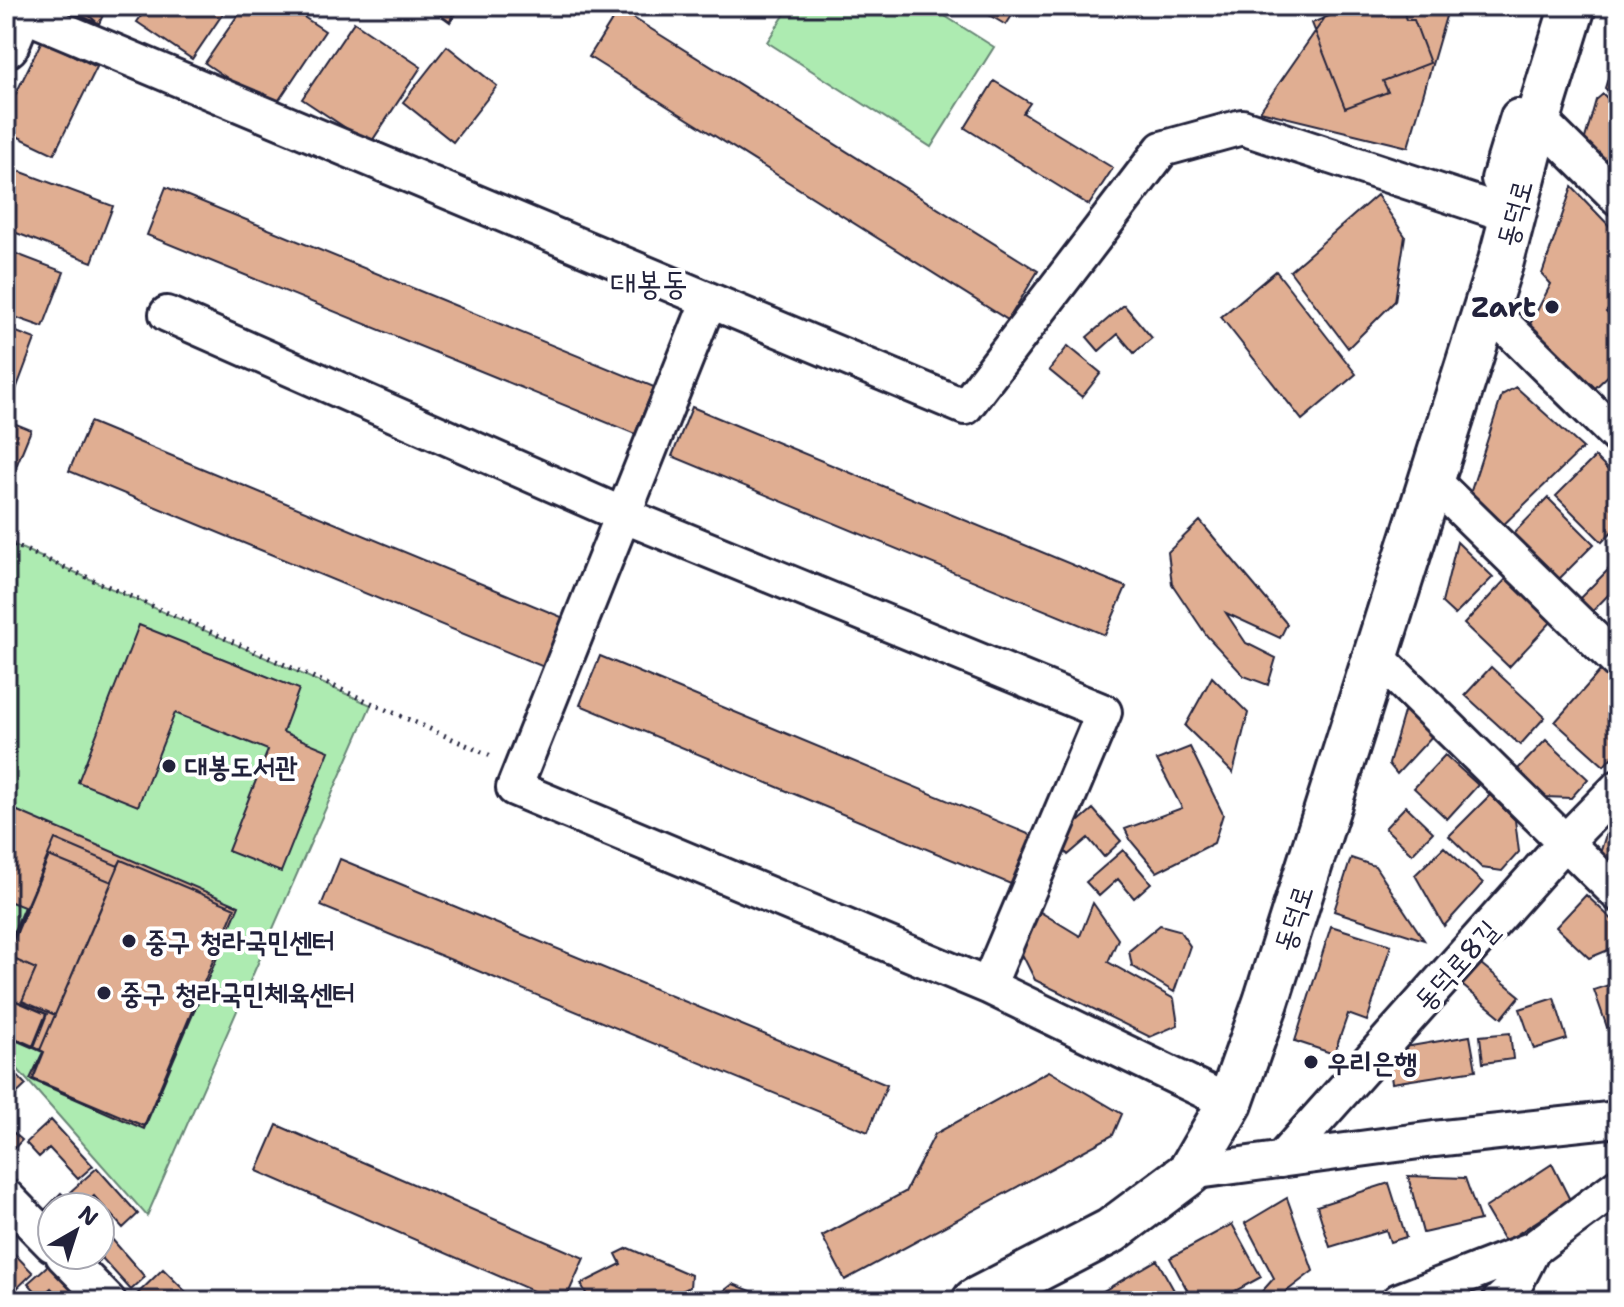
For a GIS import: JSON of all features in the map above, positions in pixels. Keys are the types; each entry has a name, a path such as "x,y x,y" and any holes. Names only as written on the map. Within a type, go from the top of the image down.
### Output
{"street":[{"path":"16,21 709,300 965,407 1162,149 1242,127 1506,198 1552,6"},
{"name":"동덕로","path":"975,1301 1111,1231 1190,1172 1230,1103 1266,1002 1487,308 1506,198 1538,119 1573,6"},
{"path":"1538,119 1618,198"},
{"path":"709,300 514,788 988,986 1230,1103"},
{"path":"1487,308 1618,437"},
{"path":"167,314 623,515 1104,712 988,986"},
{"path":"1432,480 1618,662"},
{"path":"1376,656 1618,894"},
{"name":"동덕로8길","path":"1281,1160 1566,841 1618,788"},
{"name":"동덕로","path":"1190,1172 1434,1139 1618,1119"},
{"path":"1399,1301 1533,1249 1618,1186"},
{"path":"6,1197 36,1228"},
{"path":"1500,1301 1512,1290 1533,1249"},
{"path":"79,1271 108,1301"}],"path":[{"path":"6,561 14,545 521,769"}],"green space":[{"path":"790,6 929,6 994,47 931,147 767,42"},
{"path":"14,545 371,705 147,1216 6,1056 6,562"}],"building":[{"path":"73,6 107,6 99,24 71,11"},
{"path":"73,6 89,6 86,13 71,11"},
{"path":"89,6 107,6 99,24 86,13"},
{"path":"123,6 143,6 139,14"},
{"path":"123,6 140,6 139,14"},
{"path":"148,6 228,6 192,59 137,22"},
{"path":"244,6 287,6 325,31 273,109 205,63"},
{"path":"428,6 462,6 450,22"},
{"path":"428,6 451,6 454,9 450,22"},
{"path":"974,6 1018,6 1006,25"},
{"path":"1333,6 1449,6 1408,147 1260,111"},
{"path":"1353,6 1404,6 1406,20 1414,20 1430,63 1383,81 1388,92 1345,108 1312,23"},
{"path":"619,9 1038,271 1008,320 589,57"},
{"path":"354,22 421,67 370,144 302,99"},
{"path":"42,40 97,67 54,154 6,131 6,114"},
{"path":"447,46 497,86 453,142 403,102"},
{"path":"1618,47 1618,101 1605,88"},
{"path":"994,81 1030,103 1023,113 1113,168 1089,205 965,128"},
{"path":"1603,94 1618,109 1618,163 1607,174 1582,149 1596,100"},
{"path":"8,167 113,206 92,262 6,229"},
{"path":"166,187 654,387 635,434 147,235"},
{"path":"1572,187 1618,235 1618,300 1606,312 1618,324 1618,366 1589,394 1527,330 1551,284 1542,274"},
{"path":"1377,195 1405,236 1395,301 1348,348 1290,271"},
{"path":"6,250 64,272 43,327 6,314"},
{"path":"1276,271 1356,374 1302,420 1221,317"},
{"path":"1124,305 1152,338 1134,353 1118,334 1099,351 1087,337"},
{"path":"6,328 35,339 14,395 6,392"},
{"path":"1068,346 1101,373 1082,397 1049,370"},
{"path":"1516,387 1583,448 1498,530 1469,497 1502,395"},
{"path":"692,407 1126,587 1105,635 672,456"},
{"path":"6,420 31,430 6,491"},
{"path":"90,422 576,623 556,672 69,471"},
{"path":"1595,457 1618,480 1618,525 1602,542 1556,496"},
{"path":"1548,498 1594,544 1555,583 1509,538"},
{"path":"1200,521 1287,624 1280,638 1226,613 1246,643 1276,658 1268,685 1244,676 1207,636 1172,584 1168,552"},
{"path":"1457,542 1493,577 1455,615 1442,603"},
{"path":"1618,560 1618,593 1614,589 1585,619 1572,606"},
{"path":"1507,578 1553,620 1509,667 1464,624"},
{"path":"139,625 299,689 283,732 329,751 281,872 228,851 268,750 175,713 138,806 78,782"},
{"path":"600,656 1033,836 1013,885 580,705"},
{"path":"1491,667 1545,717 1520,745 1465,695"},
{"path":"1601,670 1618,685 1618,750 1604,766 1555,722"},
{"path":"1212,677 1248,713 1233,773 1185,726"},
{"path":"1406,705 1435,733 1397,774 1389,764"},
{"path":"1546,740 1588,779 1571,798 1545,797 1517,770"},
{"path":"1190,747 1223,814 1214,843 1157,872 1125,829 1182,808 1157,760"},
{"path":"1445,755 1478,785 1447,819 1414,788"},
{"path":"1490,795 1515,820 1519,852 1502,871 1482,868 1449,836"},
{"name":"중구 청라국민체육센터","path":"6,806 239,906 144,1129 30,1079 43,1052 6,1036 6,950 24,907 6,900"},
{"path":"1406,806 1433,832 1412,854 1385,828"},
{"path":"1093,809 1121,841 1104,857 1088,838 1068,855 1056,841"},
{"path":"1611,818 1618,826 1618,876 1599,857"},
{"name":"중구 청라국민체육센터","path":"55,839 118,866 121,860 235,908 144,1126 33,1079 44,1052 34,1047 47,1014 10,998 6,1004 6,953"},
{"path":"1444,847 1483,883 1444,926 1415,875"},
{"path":"1123,850 1151,883 1134,898 1118,879 1099,896 1086,882"},
{"path":"49,856 112,882 55,1015 22,1001 36,969 7,956"},
{"path":"1351,858 1375,866 1424,940 1334,911"},
{"path":"340,859 887,1085 868,1132 321,906"},
{"name":"중구 청라국민체육센터","path":"121,860 235,908 144,1126 33,1079 44,1052 40,1050"},
{"path":"1586,895 1618,925 1618,946 1589,958 1556,927"},
{"path":"1093,903 1118,939 1108,962 1174,999 1178,1025 1150,1037 1035,980 1018,946 1032,907 1080,936"},
{"path":"1160,925 1179,930 1190,946 1174,992 1132,966 1129,951"},
{"path":"1331,926 1391,945 1367,1021 1348,1014 1334,1054 1295,1041"},
{"path":"1475,959 1520,996 1502,1018 1457,981"},
{"path":"1618,982 1618,1026 1608,1030 1594,990"},
{"path":"1554,998 1567,1039 1534,1049 1520,1009"},
{"path":"11,999 46,1014 33,1046 6,1034 6,1010"},
{"path":"1510,1033 1513,1059 1483,1063 1480,1036"},
{"path":"1470,1036 1476,1070 1392,1083 1387,1050"},
{"path":"6,1064 26,1085 6,1104"},
{"path":"1049,1071 1122,1114 1113,1135 845,1280 822,1236 905,1192 935,1134"},
{"path":"51,1120 93,1166 78,1179 49,1148 39,1157 26,1143"},
{"path":"277,1125 584,1258 565,1301 556,1301 257,1171"},
{"path":"6,1126 22,1140 6,1157"},
{"path":"1552,1164 1570,1200 1505,1242 1485,1208"},
{"path":"97,1168 138,1214 123,1228 116,1220 116,1191 71,1191"},
{"path":"1408,1176 1465,1178 1480,1220 1423,1233"},
{"path":"1389,1183 1406,1237 1390,1242 1386,1230 1330,1247 1317,1206"},
{"path":"1287,1198 1313,1271 1274,1301 1261,1301 1257,1297 1274,1278 1245,1223"},
{"path":"1232,1224 1261,1277 1217,1301 1193,1301 1170,1258"},
{"path":"116,1244 145,1277 131,1290 114,1271"},
{"path":"6,1245 33,1273 6,1299"},
{"path":"628,1248 691,1275 690,1287 662,1301 590,1301 581,1284 621,1264 616,1254"},
{"path":"1157,1260 1180,1301 1104,1301 1100,1293"},
{"path":"163,1269 195,1301 130,1301"},
{"path":"42,1271 64,1271 91,1301 63,1301 51,1288 41,1297 28,1283"},
{"path":"733,1284 777,1301 711,1301"}],"place":[{"name":"Zart","path":"1552,307"},
{"name":"대봉도서관","path":"169,766"},
{"name":"중구 청라국민센터","path":"129,941"},
{"name":"중구 청라국민체육센터","path":"104,993"},
{"name":"우리은행","path":"1311,1062"}],"district":[{"name":"대봉동","path":"649,283"}]}
